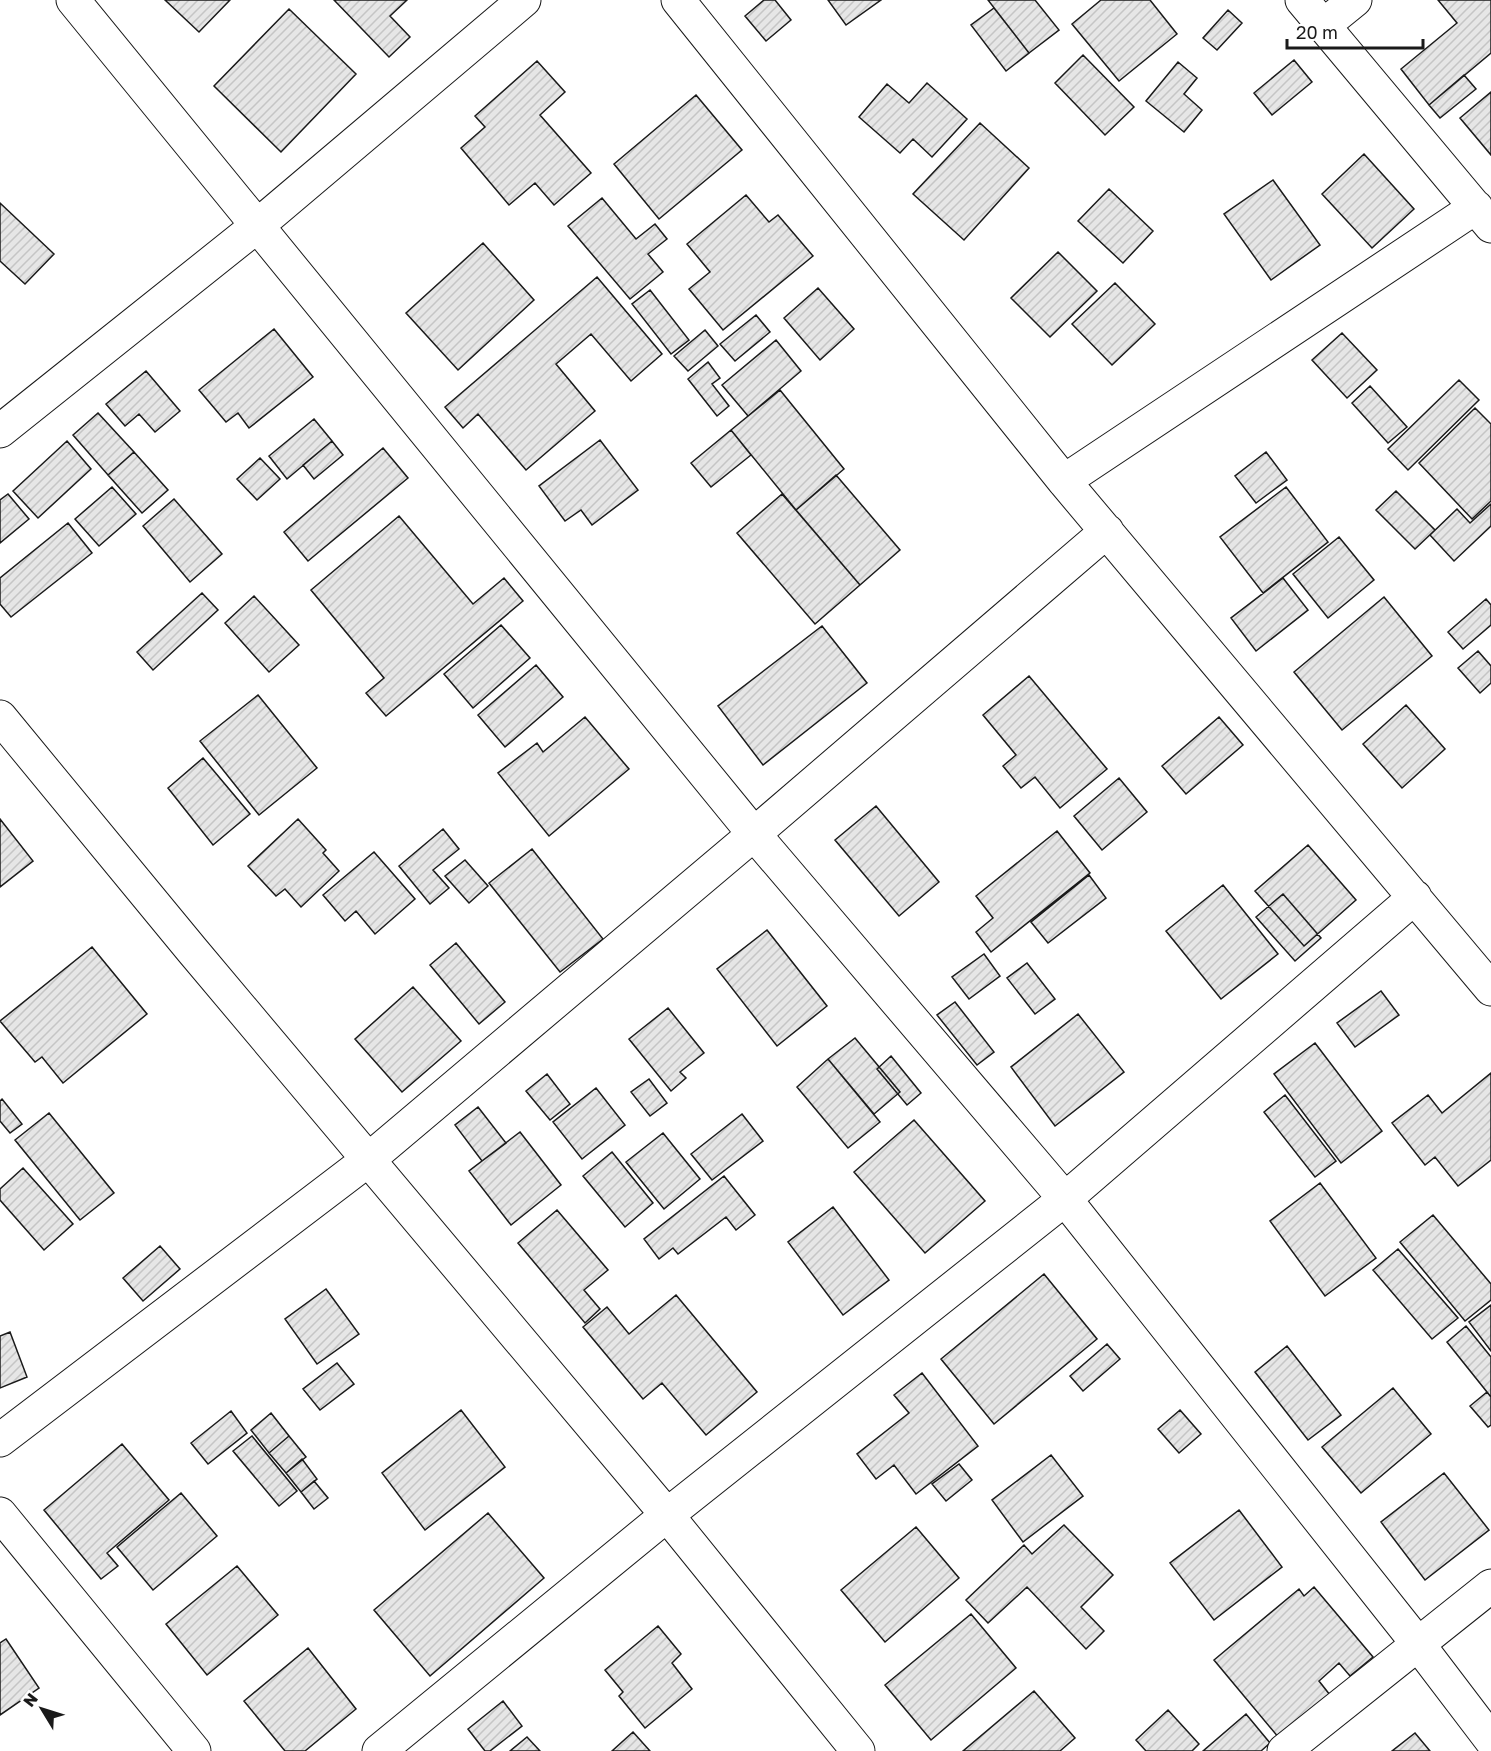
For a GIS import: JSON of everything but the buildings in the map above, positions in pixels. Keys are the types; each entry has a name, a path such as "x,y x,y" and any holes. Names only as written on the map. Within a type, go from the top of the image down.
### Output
{"street":[{"path":"73,0 754,834 1065,1198 1418,1644 1491,1740"},
{"path":"0,431 257,226 524,0"},
{"path":"678,0 1065,481 1491,989"},
{"path":"1065,481 1483,217 1302,0"},
{"path":"1323,26 1355,0"},
{"path":"0,1440 368,1160 754,834 1107,531"},
{"path":"0,717 368,1160 668,1515 858,1751"},
{"path":"379,1751 668,1515 1065,1198 1415,897"},
{"path":"0,1514 194,1751"},
{"path":"1284,1751 1491,1586"}]}
